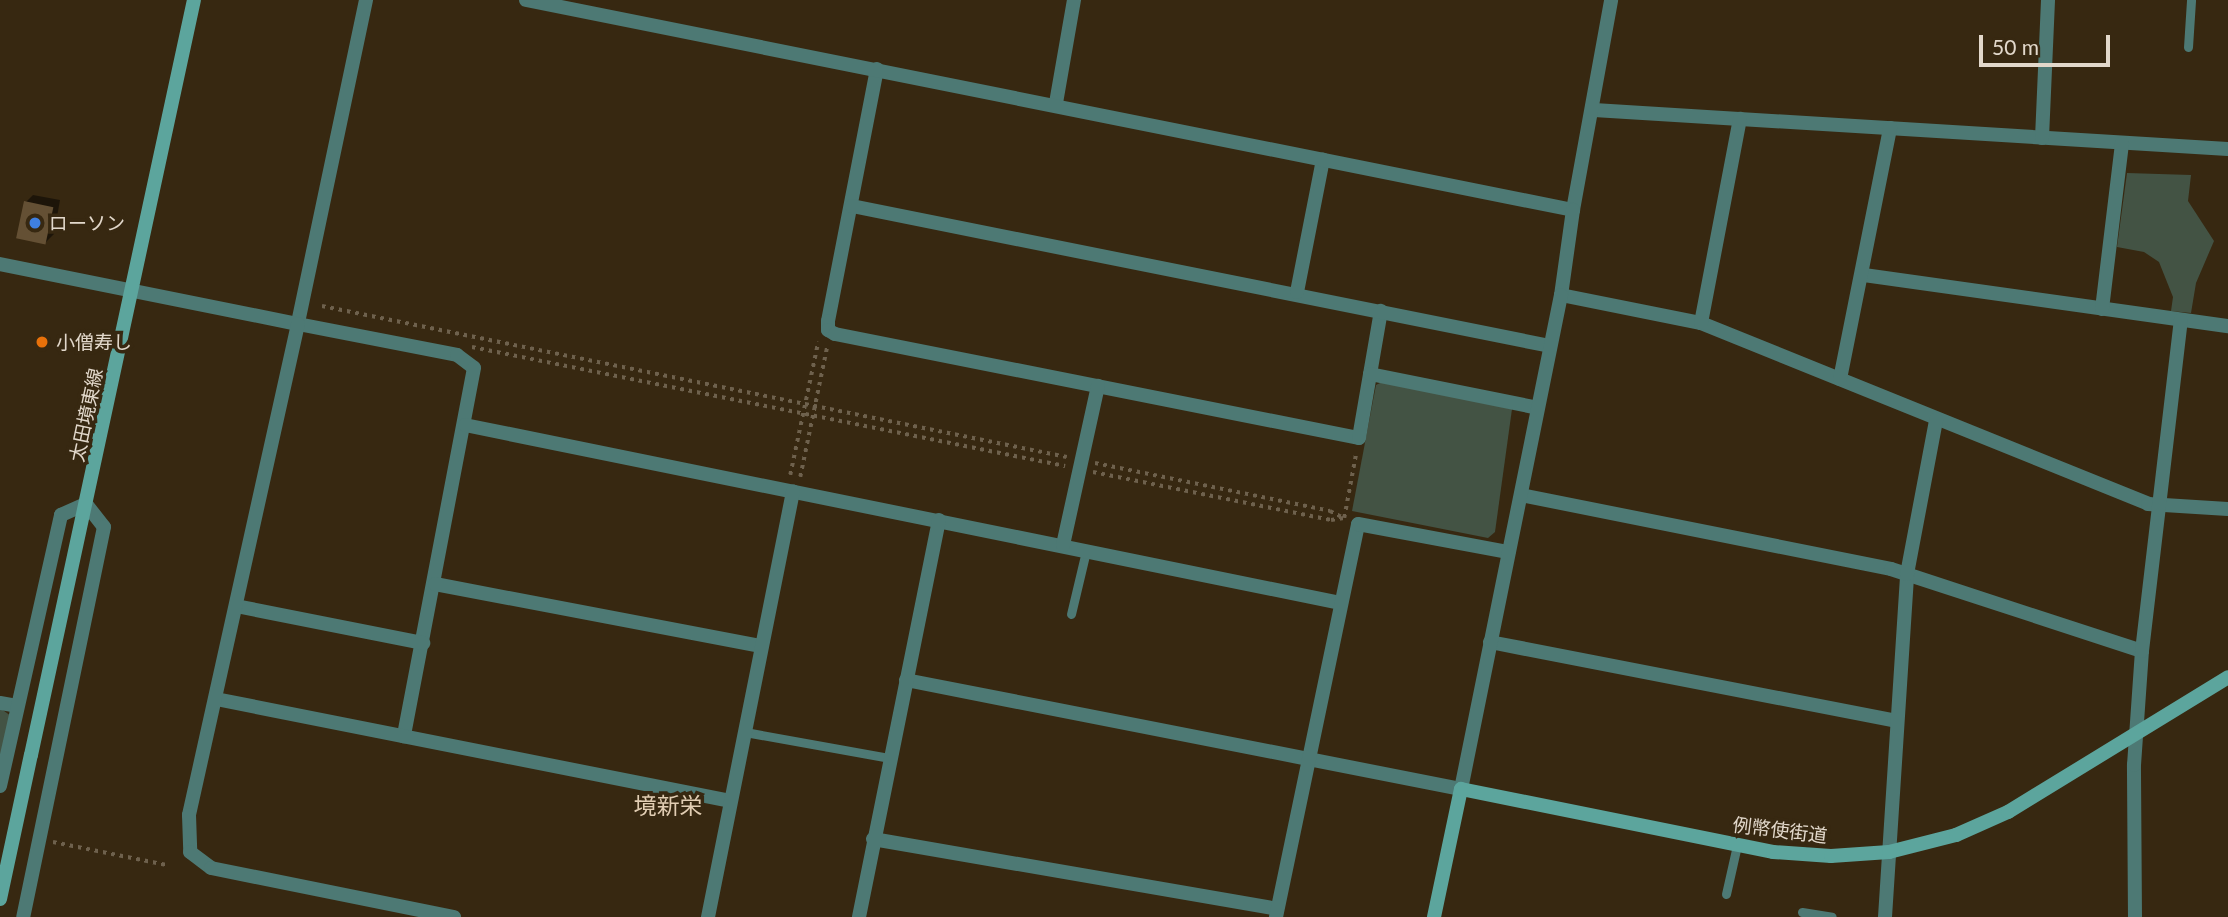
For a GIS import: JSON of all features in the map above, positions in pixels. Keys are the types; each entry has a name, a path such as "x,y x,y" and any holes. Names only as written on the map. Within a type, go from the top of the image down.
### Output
{"main road":[{"name":"太田境東線","path":"0,899 194,0"},
{"name":"例幣使街道","path":"1461,789 1737,845 1802,855 1889,852 1991,821 2228,677"},
{"path":"1434,917 1461,789"}],"street":[{"path":"366,0 298,324 189,815 190,852 200,863 454,917"},
{"path":"526,0 1056,103 1573,210"},
{"path":"1056,103 1074,0"},
{"path":"906,680 1461,789 1561,295 1573,210 1594,110 1611,0"},
{"path":"2042,138 2048,0"},
{"path":"877,69 828,330 1359,438 1381,311"},
{"path":"1594,110 2228,149"},
{"path":"1701,323 1740,119"},
{"path":"1840,379 1864,275 1890,128"},
{"path":"2102,309 2122,143"},
{"path":"1297,292 1323,160"},
{"path":"852,206 1297,292 1550,346"},
{"path":"0,264 467,358 474,368 465,425 404,736"},
{"path":"1864,275 2228,326"},
{"path":"1561,295 1701,323 1936,420 2159,506 2228,509"},
{"path":"2135,917 2136,735 2142,651 2181,320"},
{"path":"1370,374 1538,408"},
{"path":"1063,545 1098,386"},
{"path":"1885,917 1907,574 1936,420"},
{"path":"465,425 1341,603"},
{"path":"708,917 793,491"},
{"path":"1521,495 1907,574 2142,651"},
{"path":"0,786 61,515 86,504 104,527 23,917"},
{"path":"859,917 939,520"},
{"path":"873,839 1276,913 1358,524 1508,552"},
{"path":"435,584 761,646"},
{"path":"236,606 423,643"},
{"path":"1490,642 1896,720"},
{"path":"216,699 730,801"},
{"path":"0,703 17,706"}],"lane":[{"path":"2188,47 2191,0"},
{"path":"1071,614 1086,551"},
{"path":"745,732 889,758"},
{"path":"1726,894 1737,845"},
{"path":"1802,912 1832,917"}],"path":[{"path":"322,306 806,404 1331,520 1344,518"},
{"path":"793,491 790,477 819,340 828,330"},
{"path":"793,491 815,406 828,330"},
{"path":"467,345 803,414 1331,511 1358,524"},
{"path":"1344,518 1359,438"},
{"path":"38,839 167,865"}],"green space":[{"path":"2127,173 2191,175 2188,201 2214,241 2196,283 2191,313 2171,311 2173,297 2159,262 2144,252 2117,247"},
{"path":"1382,382 1512,409 1495,532 1488,538 1352,511 1376,385"},
{"path":"0,708 11,716 0,767"}],"building":[{"name":"ローソン","path":"24,201 53,207 45,244 16,238"}],"place":[{"name":"ローソン","path":"35,223"},
{"name":"小僧寿し","path":"42,342"}],"district":[{"name":"境新栄","path":"668,805"}]}
